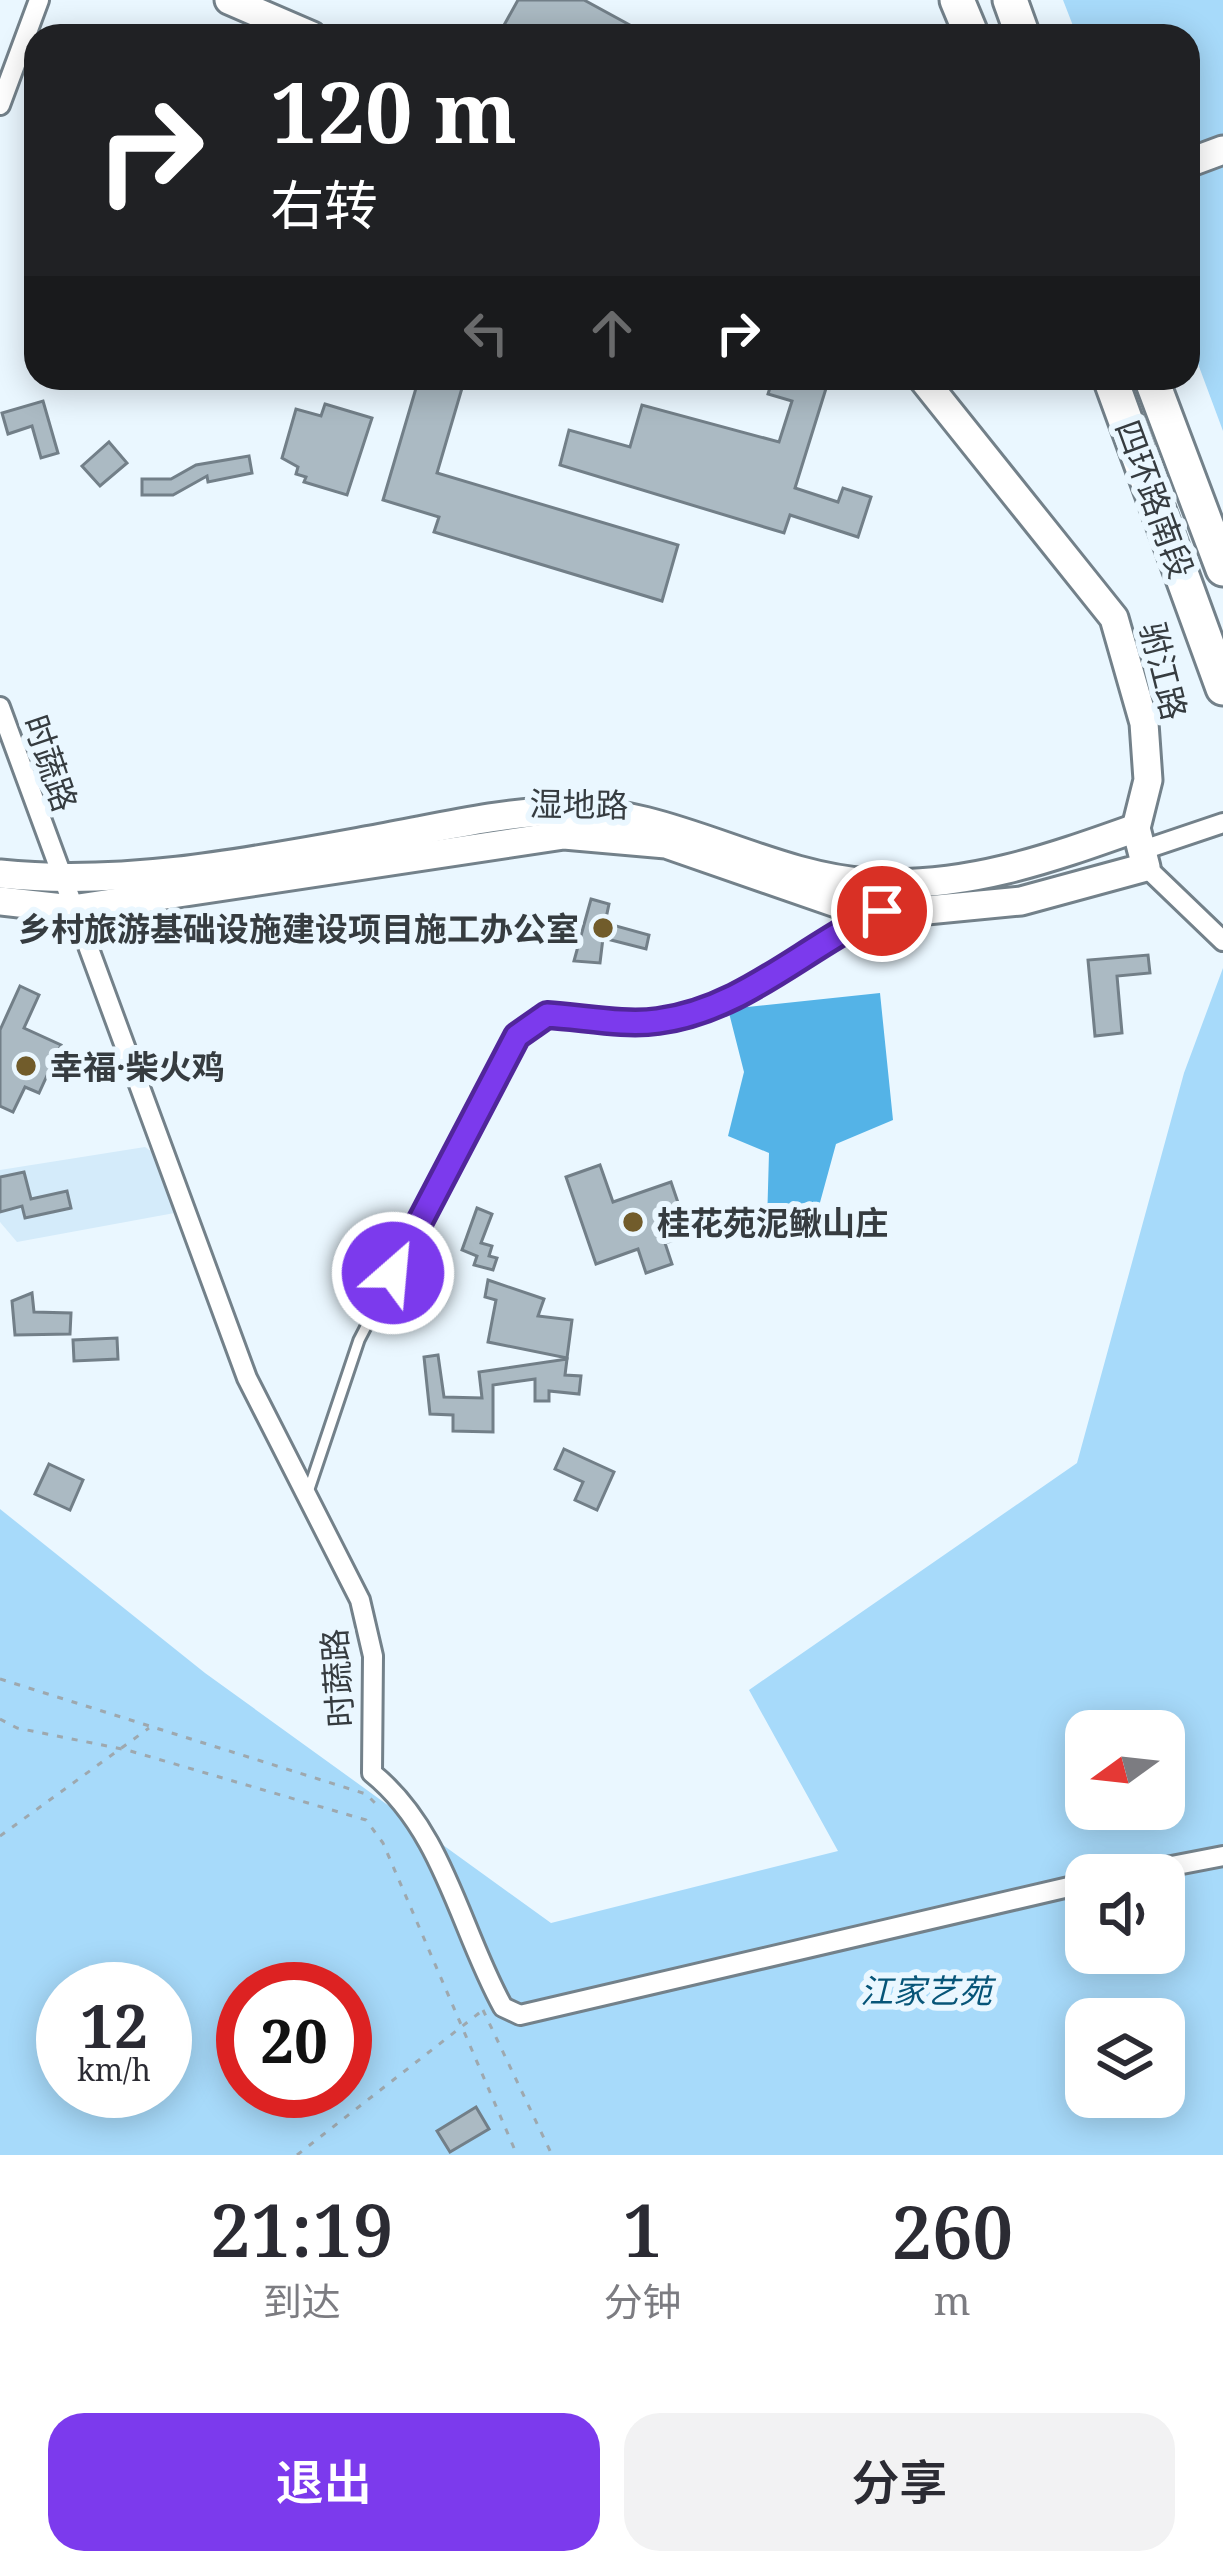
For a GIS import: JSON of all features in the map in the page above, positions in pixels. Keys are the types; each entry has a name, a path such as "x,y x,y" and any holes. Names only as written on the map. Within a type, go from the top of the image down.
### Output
{"highway":[{"name":"四环路南段","path":"1114,390 1223,688"},
{"name":"四环路南段","path":"1156,390 1223,568"}],"street":[{"path":"229,0 284,24"},
{"path":"0,105 24,40"},
{"name":"驸江路","path":"932,390 1114,618 1144,723 1148,780 1142,848"},
{"name":"时蔬路","path":"0,707 247,1378 360,1600 373,1656 372,1773 400,1796 411,1815 464,1911 503,2007 520,2014 1065,1888"},
{"name":"湿地路","path":"0,874 61,880 179,870 499,816 562,811 631,814 867,883 948,881 1142,848"},
{"path":"1223,823 1142,848 1223,941"},
{"name":"湿地路","path":"0,901 72,909 564,835 666,844 842,905 882,911 970,910 1142,848"},
{"path":"1185,1863 1223,1856"}],"lane":[{"path":"307,1496 359,1340 517,1036 547,1015 657,1022 742,997 836,932 882,911"}],"path":[{"path":"0,1679 366,1794 379,1806"},
{"path":"0,1719 17,1729 127,1750 366,1820 383,1843 517,2155"},
{"path":"0,1836 127,1750 151,1727"},
{"path":"297,2155 483,2010 552,2155"}],"shaded area":[{"path":"880,993 893,1120 836,1144 813,1228 767,1223 769,1153 728,1136 744,1072 728,1009"},
{"path":"145,1147 165,1161 180,1212 17,1242 0,1222 0,1170"}],"green space":[{"path":"1063,0 1223,0 1223,431 1200,369 1200,24 1072,24"},
{"name":"江家艺苑","path":"1223,968 1223,2155 0,2155 0,1509 205,1673 551,1923 838,1851 749,1690 1077,1463 1184,1073"}],"building":[{"path":"518,0 584,0 628,24 505,24"},
{"path":"415,390 461,390 437,473 678,545 662,601 434,532 439,517 383,500"},
{"path":"769,390 826,390 795,488 838,502 843,488 871,497 858,537 790,515 784,533 560,465 569,430 630,447 642,405 779,442 792,401 768,394"},
{"path":"43,401 58,453 41,458 32,426 8,434 2,413"},
{"path":"325,404 372,418 347,495 304,482 306,477 296,474 298,467 282,458 296,409 321,416"},
{"path":"109,442 127,463 100,486 82,466"},
{"path":"249,456 252,473 208,482 207,476 173,495 142,495 142,479 171,479 196,465"},
{"name":"乡村旅游基础设施建设项目施工办公室","path":"591,899 609,904 605,923 649,935 646,949 603,938 600,963 574,961"},
{"path":"1148,955 1150,973 1117,976 1122,1033 1095,1036 1088,960"},
{"name":"幸福·柴火鸡","path":"20,986 39,995 24,1028 61,1045 39,1093 25,1087 13,1112 0,1106 0,1030"},
{"name":"桂花苑泥鳅山庄","path":"600,1165 613,1202 671,1182 689,1235 665,1243 672,1264 646,1273 638,1249 596,1264 566,1177"},
{"path":"24,1172 31,1199 67,1191 71,1208 25,1218 22,1206 0,1212 0,1177"},
{"path":"477,1208 492,1214 481,1243 492,1246 489,1256 497,1258 493,1270 474,1265 477,1256 462,1250"},
{"path":"488,1280 544,1299 538,1316 572,1320 567,1358 488,1342 496,1300 485,1297"},
{"path":"32,1293 34,1312 71,1313 70,1334 15,1335 12,1301"},
{"path":"117,1338 118,1359 74,1361 73,1340"},
{"path":"438,1355 444,1397 482,1398 479,1372 567,1359 565,1375 581,1376 579,1394 549,1391 549,1401 535,1401 535,1379 493,1385 493,1432 453,1431 453,1415 430,1414 424,1357"},
{"path":"564,1449 614,1472 597,1510 575,1500 583,1482 555,1469"},
{"path":"49,1464 83,1480 70,1510 35,1494"},
{"path":"476,2107 489,2129 450,2152 437,2131"}],"place":[{"name":"乡村旅游基础设施建设项目施工办公室","path":"603,928"},
{"name":"幸福·柴火鸡","path":"26,1066"},
{"name":"桂花苑泥鳅山庄","path":"633,1222"}],"route":[{"path":"393,1273 517,1036 547,1015 657,1022 742,997 836,932 882,911"}]}
